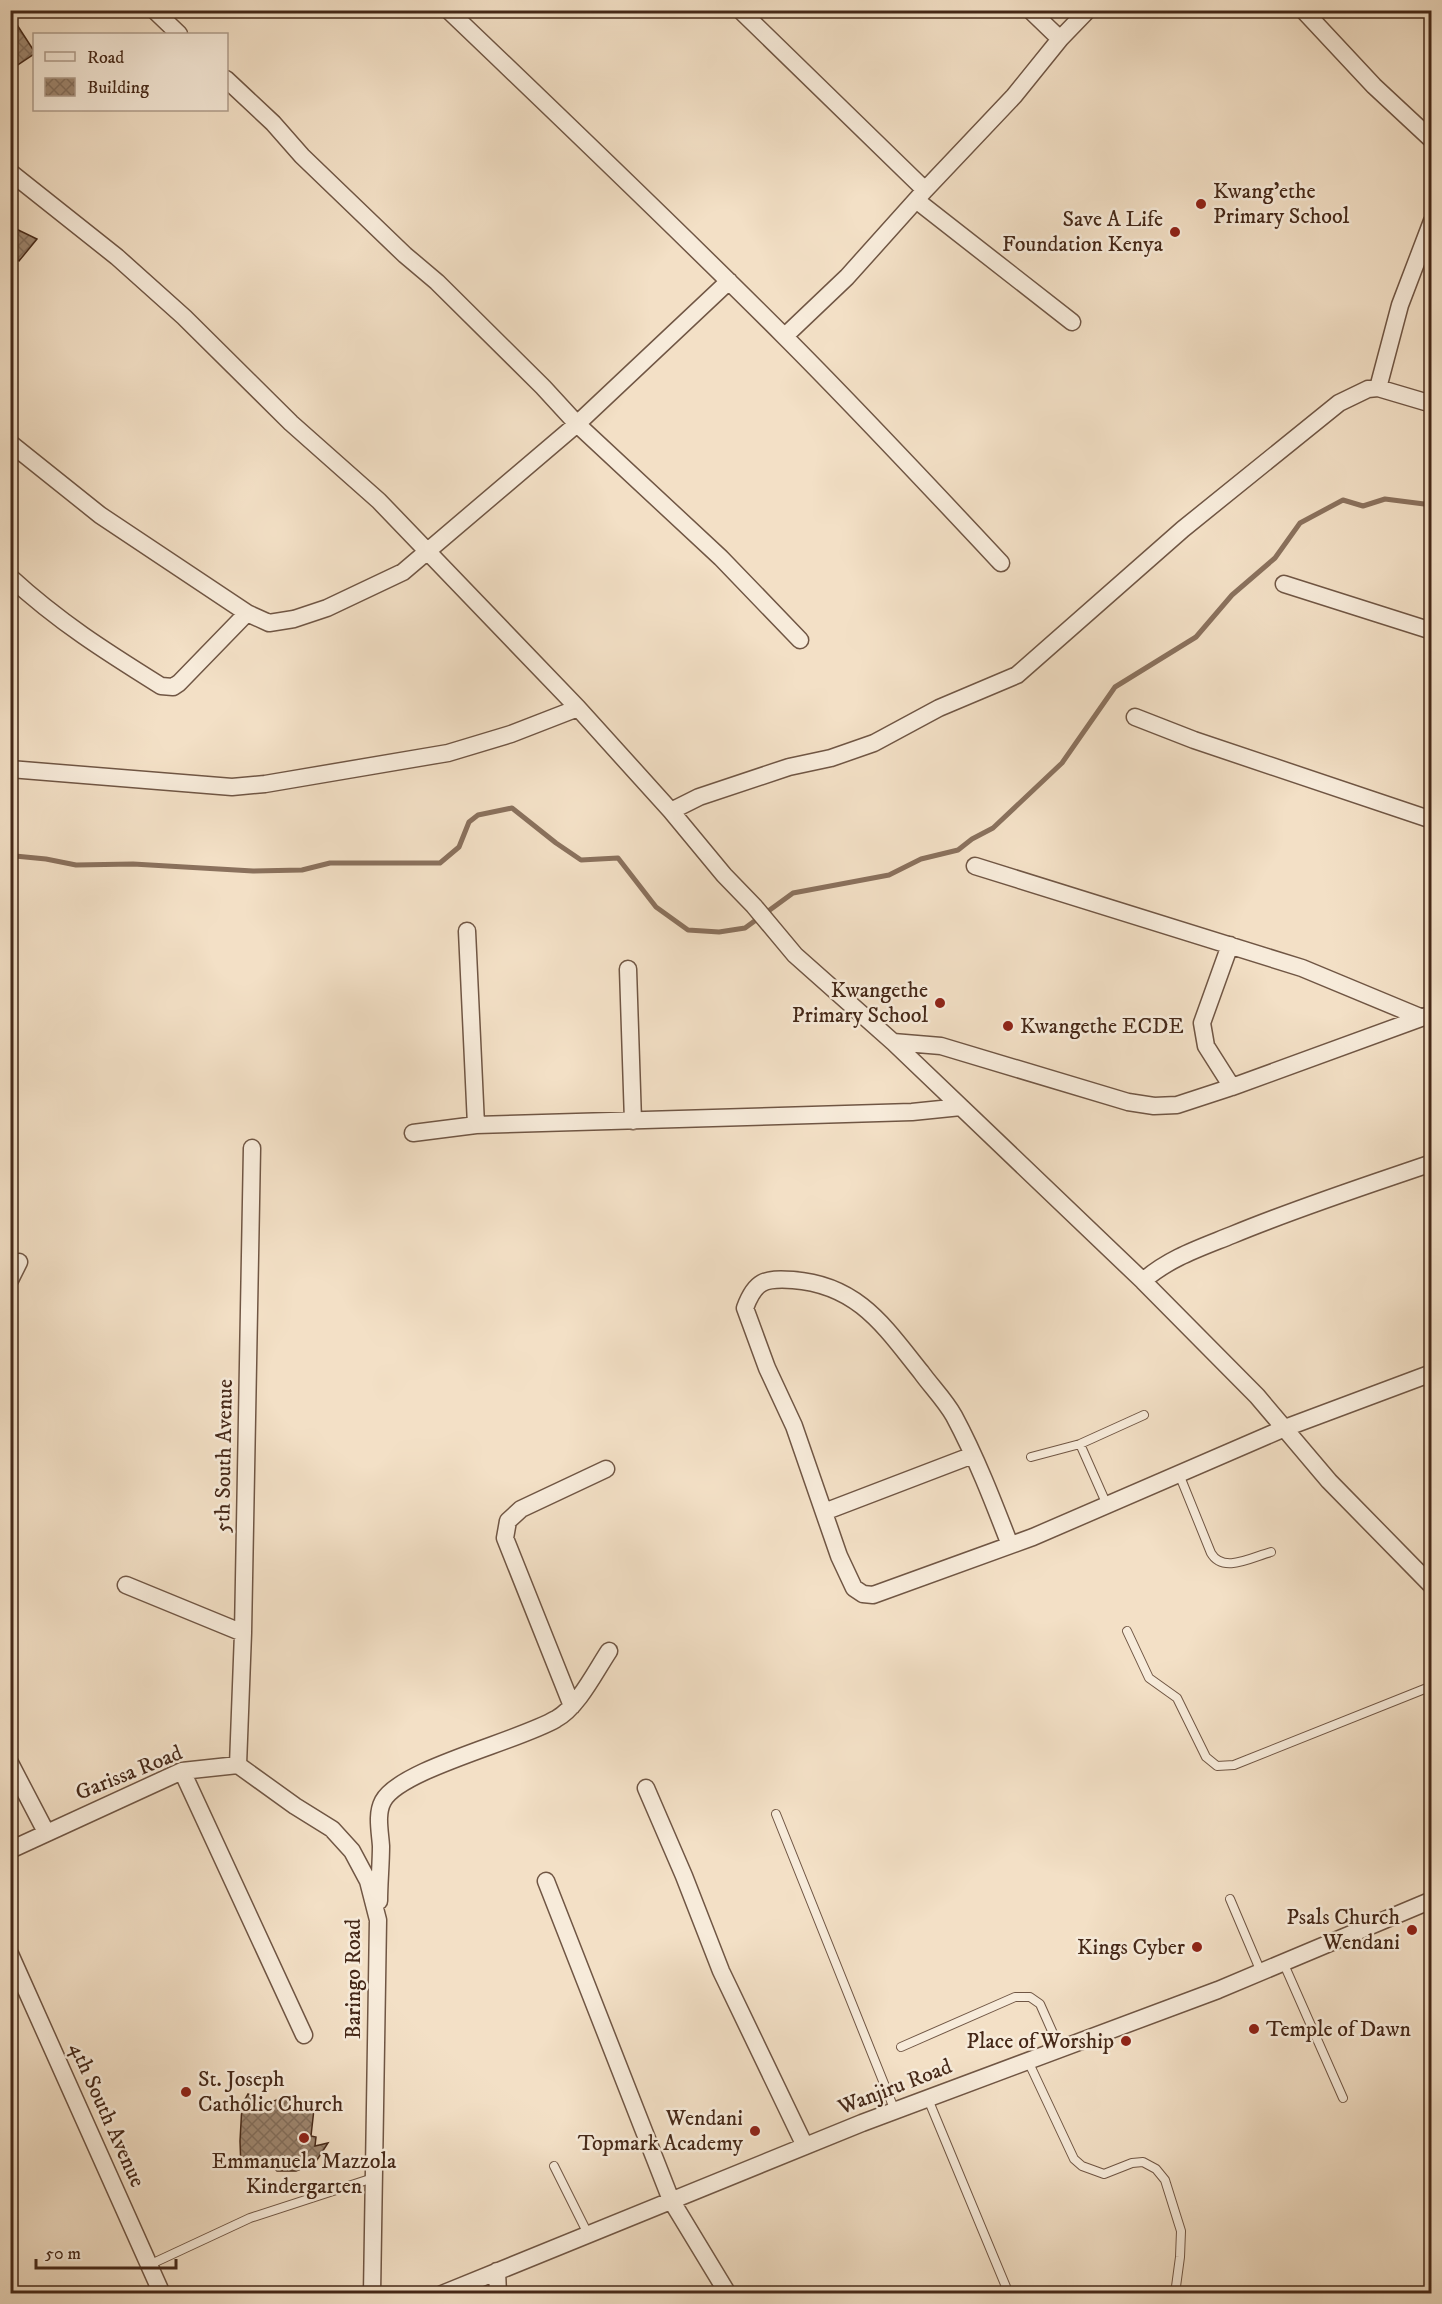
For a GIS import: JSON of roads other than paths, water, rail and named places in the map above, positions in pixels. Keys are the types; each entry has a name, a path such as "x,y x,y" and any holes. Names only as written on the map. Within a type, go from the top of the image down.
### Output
{"street":[{"path":"154,10 178,33"},
{"path":"448,10 785,336 870,423 1000,563"},
{"path":"740,10 921,195 1072,322"},
{"path":"1030,10 1060,39"},
{"path":"785,336 846,278 1014,96 1060,39 1088,10"},
{"path":"1303,10 1374,86 1431,140"},
{"path":"228,81 273,123 302,156 405,255 437,282 577,424 721,558 800,640"},
{"path":"10,172 117,257 184,316 291,423 379,501 578,708 671,810 795,955 893,1042 1143,1281 1257,1396 1329,1481 1431,1586"},
{"path":"1378,388 1400,305 1431,221"},
{"path":"10,443 100,515 247,613 269,623 294,619 327,608 403,572 577,424 729,281"},
{"path":"671,810 699,797 789,767 831,758 874,743 939,708 1017,675 1183,529 1339,403 1368,389 1378,388 1431,404"},
{"path":"10,577 39,604 83,637 161,686 173,687 179,683 247,613"},
{"path":"1284,584 1431,631"},
{"path":"10,769 231,787 265,784 448,753 511,734 578,708"},
{"path":"1135,717 1194,740 1431,820"},
{"path":"975,866 1302,968 1426,1016"},
{"path":"467,931 476,1125"},
{"path":"1230,945 1202,1023 1206,1046 1232,1088"},
{"path":"628,969 633,1121"},
{"path":"893,1042 941,1046 1128,1102 1154,1106 1177,1105 1232,1088 1426,1016"},
{"path":"413,1133 476,1125 912,1112 961,1107"},
{"name":"5th South Avenue","path":"238,1765 243,1633 252,1148"},
{"path":"1143,1281 1157,1269 1191,1251 1282,1214 1431,1163"},
{"path":"10,1280 19,1262"},
{"path":"1010,1545 973,1455 952,1413 898,1343 865,1307 844,1293 810,1281 762,1282 752,1291 745,1308 767,1368 794,1426 839,1556 854,1588 863,1594 873,1595 1010,1545 1285,1428 1431,1373"},
{"path":"824,1512 973,1455"},
{"path":"572,1706 505,1538 508,1521 521,1509 606,1469"},
{"path":"126,1585 243,1633"},
{"path":"378,1920 381,1847 379,1812 383,1800 393,1790 420,1773 557,1719 572,1706 609,1651"},
{"path":"10,1763 46,1832"},
{"name":"Garissa Road","path":"10,1850 182,1771 238,1765"},
{"name":"Baringo Road","path":"238,1765 295,1806 332,1829 352,1851 368,1881 378,1920 372,2294"},
{"path":"182,1771 304,2035"},
{"path":"646,1788 721,1971 805,2146"},
{"path":"546,1881 671,2200 728,2294"},
{"name":"Wanjiru Road","path":"442,2294 805,2146 1261,1972 1431,1900"},
{"name":"4th South Avenue","path":"10,1954 162,2294"},
{"path":"497,2271 498,2294"}],"lane":[{"path":"1031,1457 1080,1444 1144,1415"},
{"path":"1080,1444 1107,1505"},
{"path":"1179,1474 1216,1561 1228,1565 1271,1552"},
{"path":"1127,1631 1149,1678 1177,1698 1206,1757 1217,1766 1234,1765 1431,1686"},
{"path":"776,1814 895,2111"},
{"path":"1230,1899 1261,1972"},
{"path":"1284,1962 1343,2098"},
{"path":"901,2046 1015,1997 1030,1997 1040,2004 1060,2049"},
{"path":"1028,2061 1074,2159 1082,2166 1104,2174 1132,2163 1143,2162 1156,2169 1165,2180 1181,2231 1175,2294"},
{"path":"928,2099 1009,2294"},
{"path":"554,2166 588,2234"},
{"path":"149,2265 250,2218 373,2178"}],"waterway":[{"path":"10,853 15,856 76,865 133,864 253,871 302,870 330,863 440,863 459,847 469,822 478,815 512,808 581,860 618,858 656,907 688,930 719,932 745,928 793,893 889,875 921,859 958,850 972,839 993,828 1062,763 1115,687 1196,637 1232,595 1275,558 1300,523 1343,500 1363,506 1385,499 1432,505"}],"place":[{"name":"Kwang'ethe Primary School","path":"1201,204"},
{"name":"Save A Life Foundation Kenya","path":"1175,232"},
{"name":"Kwangethe Primary School","path":"940,1003"},
{"name":"Kwangethe ECDE","path":"1008,1026"},
{"name":"Psals Church Wendani","path":"1412,1930"},
{"name":"Kings Cyber","path":"1197,1947"},
{"name":"Temple of Dawn","path":"1254,2029"},
{"name":"Place of Worship","path":"1126,2041"},
{"name":"St. Joseph Catholic Church","path":"186,2092"},
{"name":"Wendani Topmark Academy","path":"755,2131"},
{"name":"Emmanuela Mazzola Kindergarten","path":"304,2138"}]}
